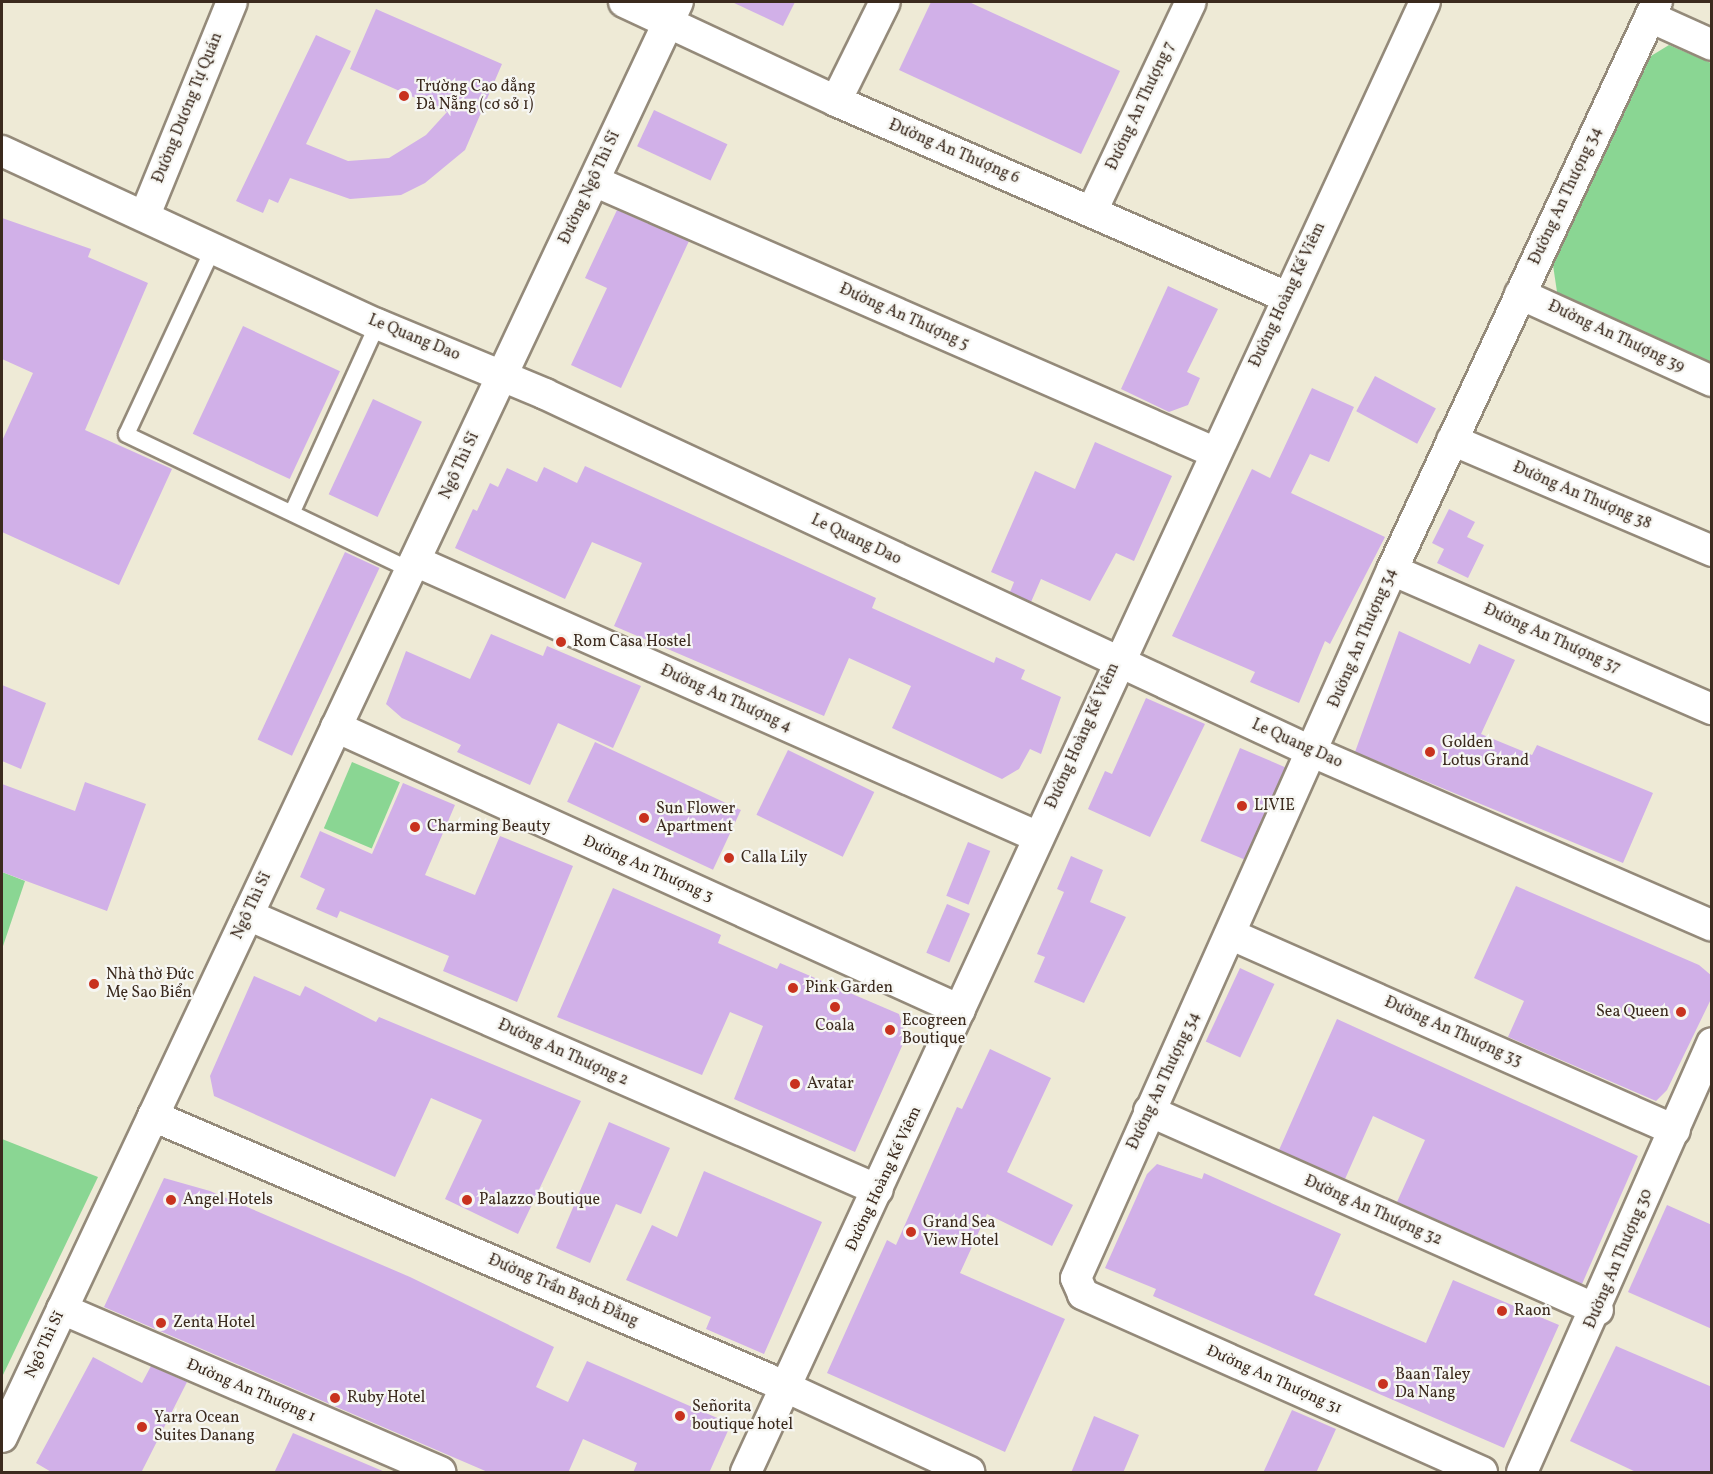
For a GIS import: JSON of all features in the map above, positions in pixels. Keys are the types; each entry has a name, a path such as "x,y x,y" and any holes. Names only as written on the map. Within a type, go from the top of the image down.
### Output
{"street":[{"name":"Đường Dương Tự Quán","path":"145,215 232,2"},
{"name":"Đường An Thượng 6","path":"624,2 673,11 836,101 1287,297"},
{"path":"836,101 885,2"},
{"name":"Đường An Thượng 7","path":"1092,211 1191,2"},
{"name":"Đường Hoàng Kế Viêm","path":"746,1473 878,1190 1116,662 1425,2"},
{"path":"1654,9 1712,45"},
{"name":"Đường An Thượng 34","path":"1076,1278 1149,1112 1315,753 1392,570 1654,9"},
{"name":"Đường Ngô Thì Sĩ","path":"503,375 673,11"},
{"name":"Le Quang Dao","path":"2,151 214,245 377,324 503,375 1315,753 1712,926"},
{"name":"Đường An Thượng 5","path":"594,181 1214,452"},
{"name":"Đường An Thượng 39","path":"1520,294 1712,381"},
{"name":"Ngô Thì Sĩ","path":"2,1437 503,375"},
{"name":"Đường An Thượng 38","path":"1452,441 1712,551"},
{"name":"Đường An Thượng 4","path":"413,565 1038,837"},
{"name":"Đường An Thượng 37","path":"1392,570 1712,709"},
{"name":"Đường An Thượng 3","path":"336,727 960,1010"},
{"name":"Đường An Thượng 2","path":"248,915 878,1190"},
{"name":"Đường An Thượng 33","path":"1232,935 1675,1130"},
{"name":"Đường An Thượng 30","path":"1522,1473 1598,1310 1712,1043"},
{"name":"Đường An Thượng 32","path":"1149,1112 1598,1310"},
{"name":"Đường Trần Bạch Đằng","path":"153,1116 787,1387 969,1473"},
{"name":"Đường An Thượng 31","path":"1076,1278 1083,1294 1482,1473"},
{"name":"Đường An Thượng 1","path":"62,1309 440,1473"}],"lane":[{"path":"214,245 126,434 413,565"},
{"path":"292,511 377,324"}],"green space":[{"path":"1669,45 1711,63 1711,365 1557,292 1553,265 1651,56"},
{"path":"352,762 400,782 372,849 324,828"},
{"path":"2,872 25,881 2,949"},
{"path":"2,1139 98,1177 2,1377"}],"building":[{"path":"732,2 795,2 783,26"},
{"path":"931,2 969,2 1120,71 1081,154 899,70"},
{"path":"376,9 502,64 465,150 425,183 401,195 350,199 290,178 278,203 269,199 263,213 236,201 316,35 351,51 306,144 348,161 389,158 426,135 447,112 350,69"},
{"path":"654,110 727,144 711,180 637,146"},
{"path":"617,210 689,241 621,388 571,365 607,288 585,278"},
{"path":"2,218 91,249 88,257 148,283 85,430 172,469 119,585 2,532 2,441 33,373 2,359"},
{"path":"1168,286 1218,309 1187,372 1200,378 1188,405 1169,412 1121,389"},
{"path":"243,326 340,371 290,479 193,434"},
{"path":"1375,376 1436,408 1417,444 1356,411"},
{"path":"1312,388 1354,407 1329,462 1310,454 1291,493 1385,537 1330,644 1325,641 1299,703 1250,682 1255,672 1172,636 1252,469 1270,478"},
{"path":"373,399 422,422 378,517 329,494"},
{"path":"1095,442 1172,476 1134,561 1116,553 1090,601 1041,579 1031,602 1010,592 1014,582 991,572 1035,471 1075,489"},
{"path":"585,466 876,598 872,608 994,663 996,657 1025,670 1021,679 1061,697 1041,754 1030,749 1019,769 1002,779 892,728 911,686 849,658 824,716 614,626 642,563 592,542 565,599 455,548 473,509 477,511 490,483 498,487 507,468 537,482 544,467 577,483"},
{"path":"1449,509 1475,522 1467,537 1484,545 1468,578 1437,563 1444,549 1432,543"},
{"path":"345,552 379,568 292,756 258,740"},
{"path":"1399,631 1470,664 1479,644 1515,660 1481,734 1532,755 1537,745 1653,793 1623,863 1355,752"},
{"path":"491,634 543,656 547,646 641,686 613,748 558,723 530,785 457,752 461,745 402,718 386,704 406,651 470,679"},
{"path":"2,685 46,703 21,769 2,761"},
{"path":"1146,698 1205,724 1150,837 1088,809 1105,771 1112,774"},
{"path":"595,742 741,810 713,870 567,802"},
{"path":"1240,748 1285,767 1246,860 1201,841"},
{"path":"788,750 874,792 843,857 756,815"},
{"path":"85,782 146,804 107,911 2,872 2,784 75,811"},
{"path":"403,783 455,805 425,875 475,895 500,836 573,866 517,1002 443,971 449,956 340,911 337,918 316,909 325,889 300,877 320,831 372,854"},
{"path":"968,842 990,851 969,905 946,896"},
{"path":"1071,856 1103,870 1090,902 1126,917 1084,1003 1034,982 1045,957 1037,954 1064,892 1057,889"},
{"path":"1516,886 1699,965 1712,976 1712,997 1667,1090 1656,1101 1508,1037 1524,1001 1474,978"},
{"path":"613,888 721,935 718,943 777,969 780,963 899,1014 906,1037 855,1152 734,1099 763,1026 730,1012 702,1075 557,1017"},
{"path":"947,904 970,914 949,963 926,953"},
{"path":"1240,968 1274,984 1240,1057 1206,1041"},
{"path":"254,976 300,996 305,986 376,1022 379,1017 581,1101 518,1234 445,1199 482,1120 431,1098 395,1177 214,1096 210,1076"},
{"path":"1337,1019 1638,1156 1582,1284 1397,1202 1425,1140 1373,1116 1345,1179 1279,1150"},
{"path":"990,1049 1051,1078 1007,1172 1073,1205 1052,1246 987,1214 960,1273 1065,1319 1005,1452 827,1373 887,1240 896,1245 957,1107 962,1109"},
{"path":"609,1122 670,1148 641,1214 616,1204 590,1263 556,1248"},
{"path":"1157,1164 1202,1179 1204,1173 1341,1234 1314,1295 1426,1343 1453,1280 1559,1325 1504,1448 1153,1296 1156,1289 1105,1268 1147,1174"},
{"path":"704,1171 822,1222 764,1354 706,1329 711,1317 626,1280 652,1225 677,1237"},
{"path":"164,1178 210,1191 410,1277 554,1347 536,1387 568,1402 587,1361 731,1424 709,1473 633,1473 637,1463 583,1439 568,1473 490,1473 104,1307"},
{"path":"1667,1205 1712,1225 1712,1329 1628,1292"},
{"path":"1616,1346 1712,1387 1712,1473 1638,1473 1570,1441"},
{"path":"93,1357 142,1383 151,1366 187,1382 141,1473 53,1473 36,1463"},
{"path":"1292,1410 1336,1429 1316,1473 1263,1473"},
{"path":"1094,1416 1139,1435 1123,1473 1071,1473"},
{"path":"293,1433 385,1472 385,1473 274,1473"}],"place":[{"name":"Trường Cao đẳng Đà Nẵng (cơ sở 1)","path":"404,96"},
{"name":"Rom Casa Hostel","path":"561,642"},
{"name":"Golden Lotus Grand","path":"1430,752"},
{"name":"LIVIE","path":"1242,806"},
{"name":"Sun Flower Apartment","path":"644,818"},
{"name":"Charming Beauty","path":"415,827"},
{"name":"Calla Lily","path":"729,858"},
{"name":"Nhà thờ Đức Mẹ Sao Biển","path":"94,984"},
{"name":"Pink Garden","path":"793,988"},
{"name":"Coala","path":"835,1007"},
{"name":"Sea Queen","path":"1681,1012"},
{"name":"Ecogreen Boutique","path":"890,1030"},
{"name":"Avatar","path":"795,1084"},
{"name":"Angel Hotels","path":"171,1200"},
{"name":"Palazzo Boutique","path":"467,1200"},
{"name":"Grand Sea View Hotel","path":"911,1232"},
{"name":"Raon","path":"1502,1311"},
{"name":"Zenta Hotel","path":"161,1323"},
{"name":"Baan Taley Da Nang","path":"1383,1384"},
{"name":"Ruby Hotel","path":"335,1398"},
{"name":"Señorita boutique hotel","path":"680,1416"},
{"name":"Yarra Ocean Suites Danang","path":"142,1427"}]}
